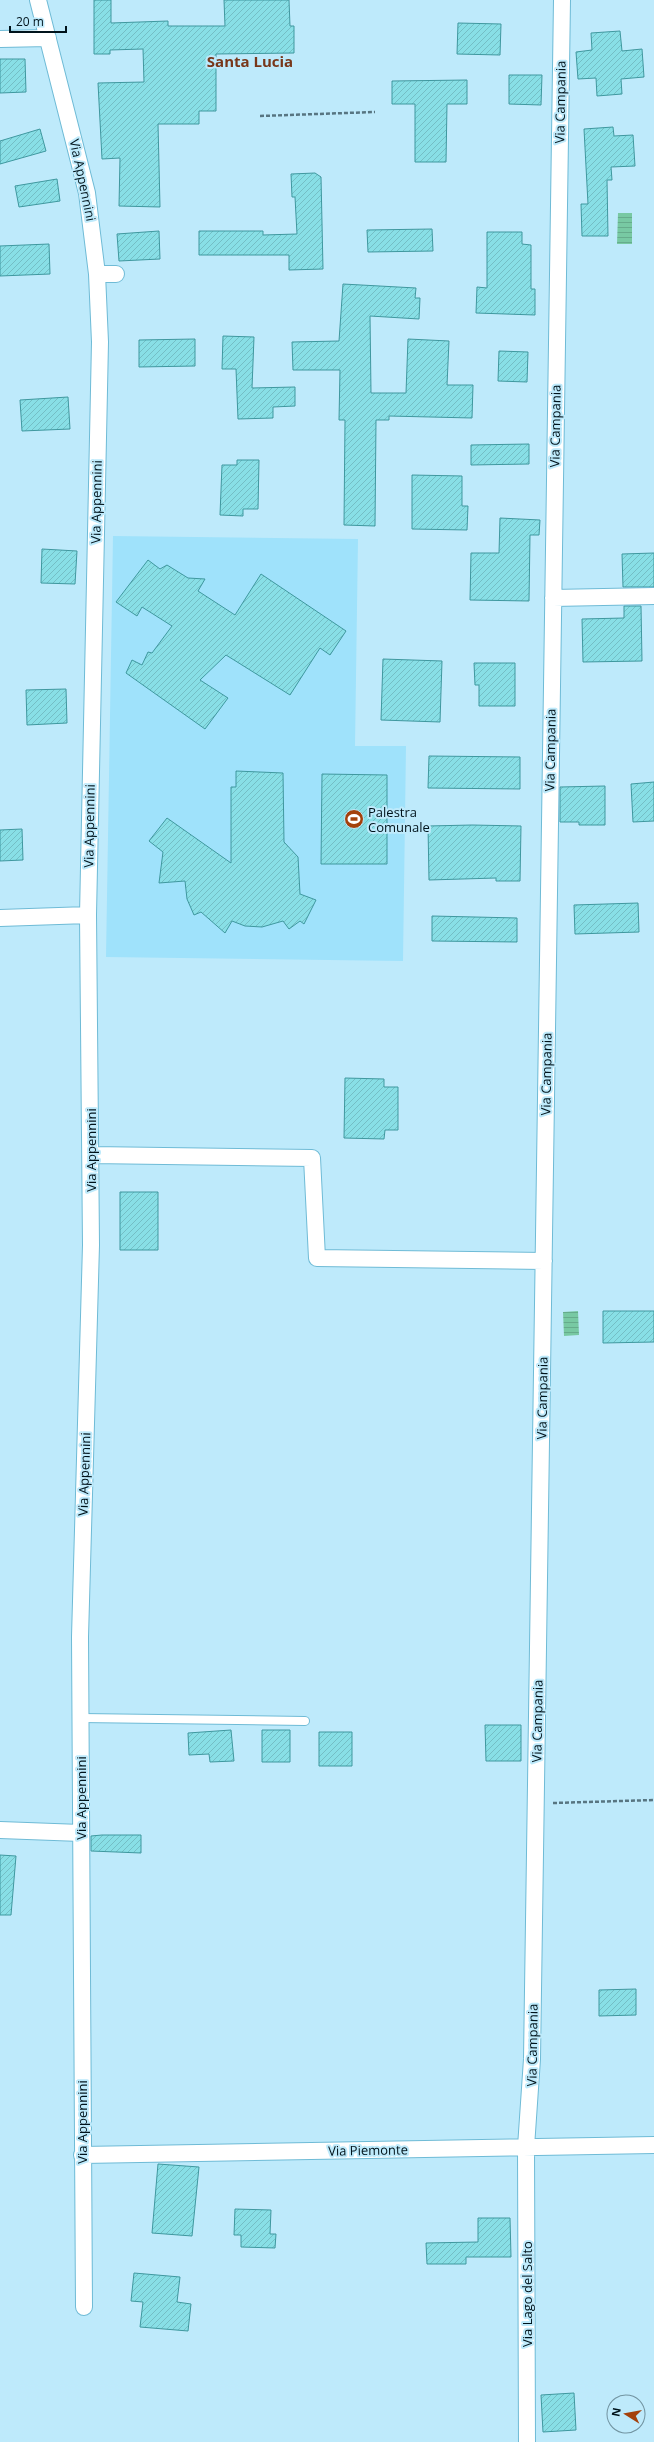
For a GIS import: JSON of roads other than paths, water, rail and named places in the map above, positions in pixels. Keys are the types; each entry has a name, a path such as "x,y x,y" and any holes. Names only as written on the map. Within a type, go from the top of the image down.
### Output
{"street":[{"name":"Via Appennini","path":"38,0 86,188 97,274 100,342 88,915 91,1154 90,1267 82,1556 81,1834 84,2307"},
{"name":"Via Campania","path":"526,2147 532,2060 562,0"},
{"path":"0,39 48,38"},
{"path":"97,274 116,274"},
{"path":"553,598 654,596"},
{"path":"0,918 88,915"},
{"path":"91,1154 312,1158 317,1258 544,1261"},
{"path":"0,1830 81,1834"},
{"name":"Via Piemonte","path":"82,2155 654,2144"},
{"name":"Via Lago del Salto","path":"526,2147 527,2442"}],"lane":[{"path":"81,1718 305,1721"}],"place":[{"name":"Palestra Comunale","path":"354,819"}],"district":[{"name":"Santa Lucia","path":"250,61"}]}
